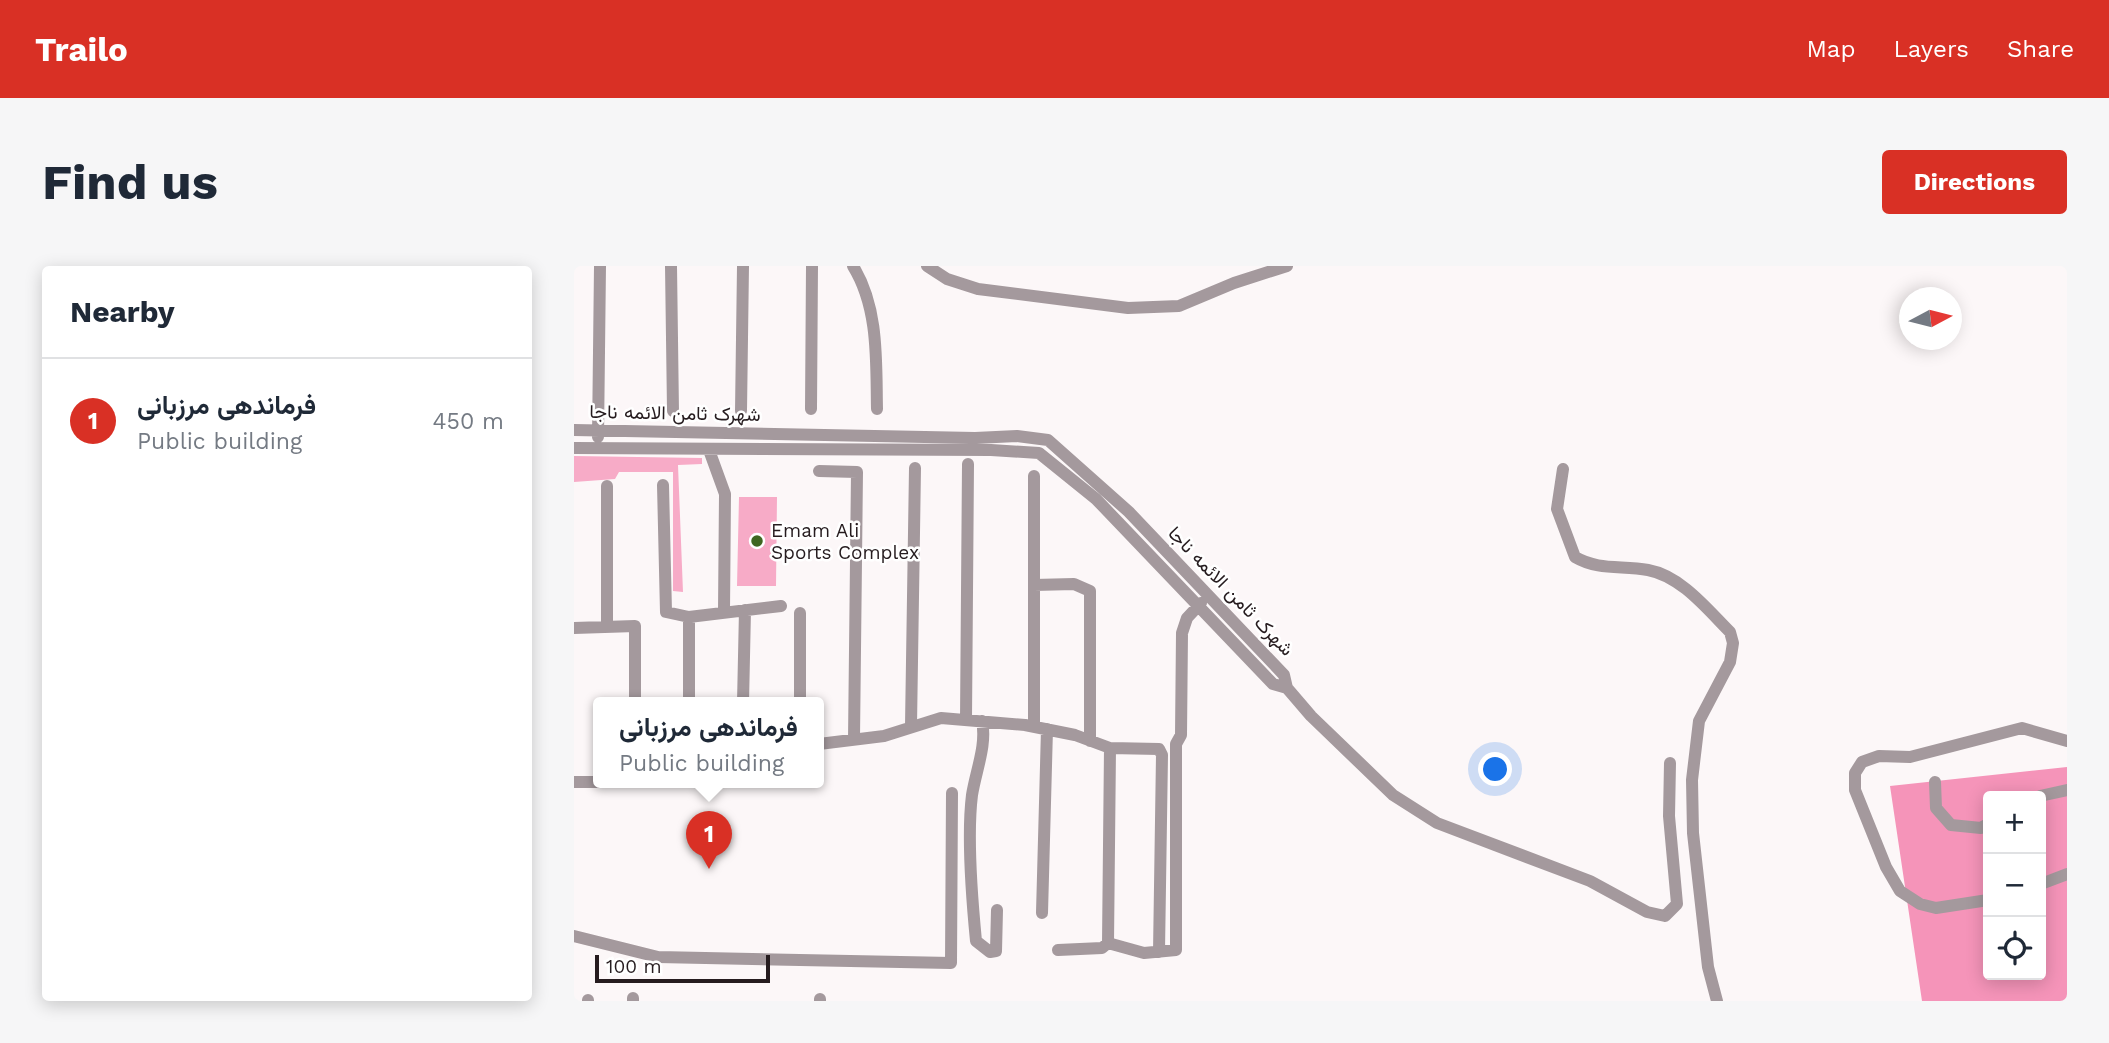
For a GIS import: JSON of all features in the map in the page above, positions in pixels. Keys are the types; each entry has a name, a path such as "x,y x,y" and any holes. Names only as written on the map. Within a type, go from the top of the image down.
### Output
{"street":[{"path":"598,448 600,266"},
{"path":"671,266 673,411"},
{"path":"741,411 743,266"},
{"path":"811,409 812,266"},
{"path":"853,266 869,302 876,343 877,409"},
{"path":"927,266 947,279 978,289 1128,308 1179,306 1234,283 1287,266"},
{"name":"شهرک ثامن الائمه ناجا","path":"574,430 828,435 982,444 1039,453 1088,493 1273,684 1287,688 1284,675 1209,595 1098,483 1048,440 1017,436 982,444 827,450 574,448"},
{"path":"827,450 828,435"},
{"path":"709,450 725,494 724,612"},
{"path":"966,720 968,464"},
{"path":"911,726 915,467"},
{"path":"1563,469 1557,509 1574,557 1590,566 1662,574 1674,580 1730,632 1733,643 1731,662 1699,721 1692,779 1693,834 1708,967 1717,1001"},
{"path":"819,471 857,472 854,739"},
{"path":"1034,476 1034,585 1041,728 1042,913"},
{"path":"1088,493 1098,483"},
{"path":"663,485 666,612 689,617 781,606"},
{"path":"607,486 607,627"},
{"path":"1034,585 1073,584 1090,591 1090,741"},
{"path":"1108,943 1124,950 1176,950 1176,744 1181,735 1182,634 1187,618 1209,595"},
{"path":"743,697 745,610"},
{"path":"800,613 800,697"},
{"path":"688,697 689,617"},
{"path":"574,628 635,626 635,697"},
{"path":"1287,688 1311,716 1393,795 1437,823 1578,877 1647,912 1665,916 1677,904 1669,816 1670,763"},
{"path":"824,743 884,736 941,718 1041,728 1110,748 1159,749 1162,755 1159,952"},
{"path":"982,721 984,732 972,797 973,906 976,941 990,953 996,951 997,910"},
{"path":"1983,901 1936,908 1920,904 1900,891 1886,866 1856,790 1854,773 1862,762 1879,756 1910,757 2022,728 2067,741"},
{"path":"1108,943 1110,748"},
{"path":"574,782 593,782"},
{"path":"1936,782 1936,808 1951,825 1983,826"},
{"path":"2046,795 2067,790"},
{"path":"574,936 658,957 951,962 952,793"},
{"path":"2046,882 2067,874"},
{"path":"1058,950 1101,948 1108,943"}],"shaded area":[{"path":"574,456 702,458 702,464 678,465 683,592 673,591 673,472 619,472 615,479 574,482"},
{"name":"Emam Ali Sports Complex","path":"739,497 777,497 776,586 737,586"},
{"path":"2067,767 2067,1001 1922,1001 1890,786"}],"place":[{"name":"Emam Ali Sports Complex","path":"757,541"},
{"name":"فرماندهی مرزبانی","path":"709,869"}]}
